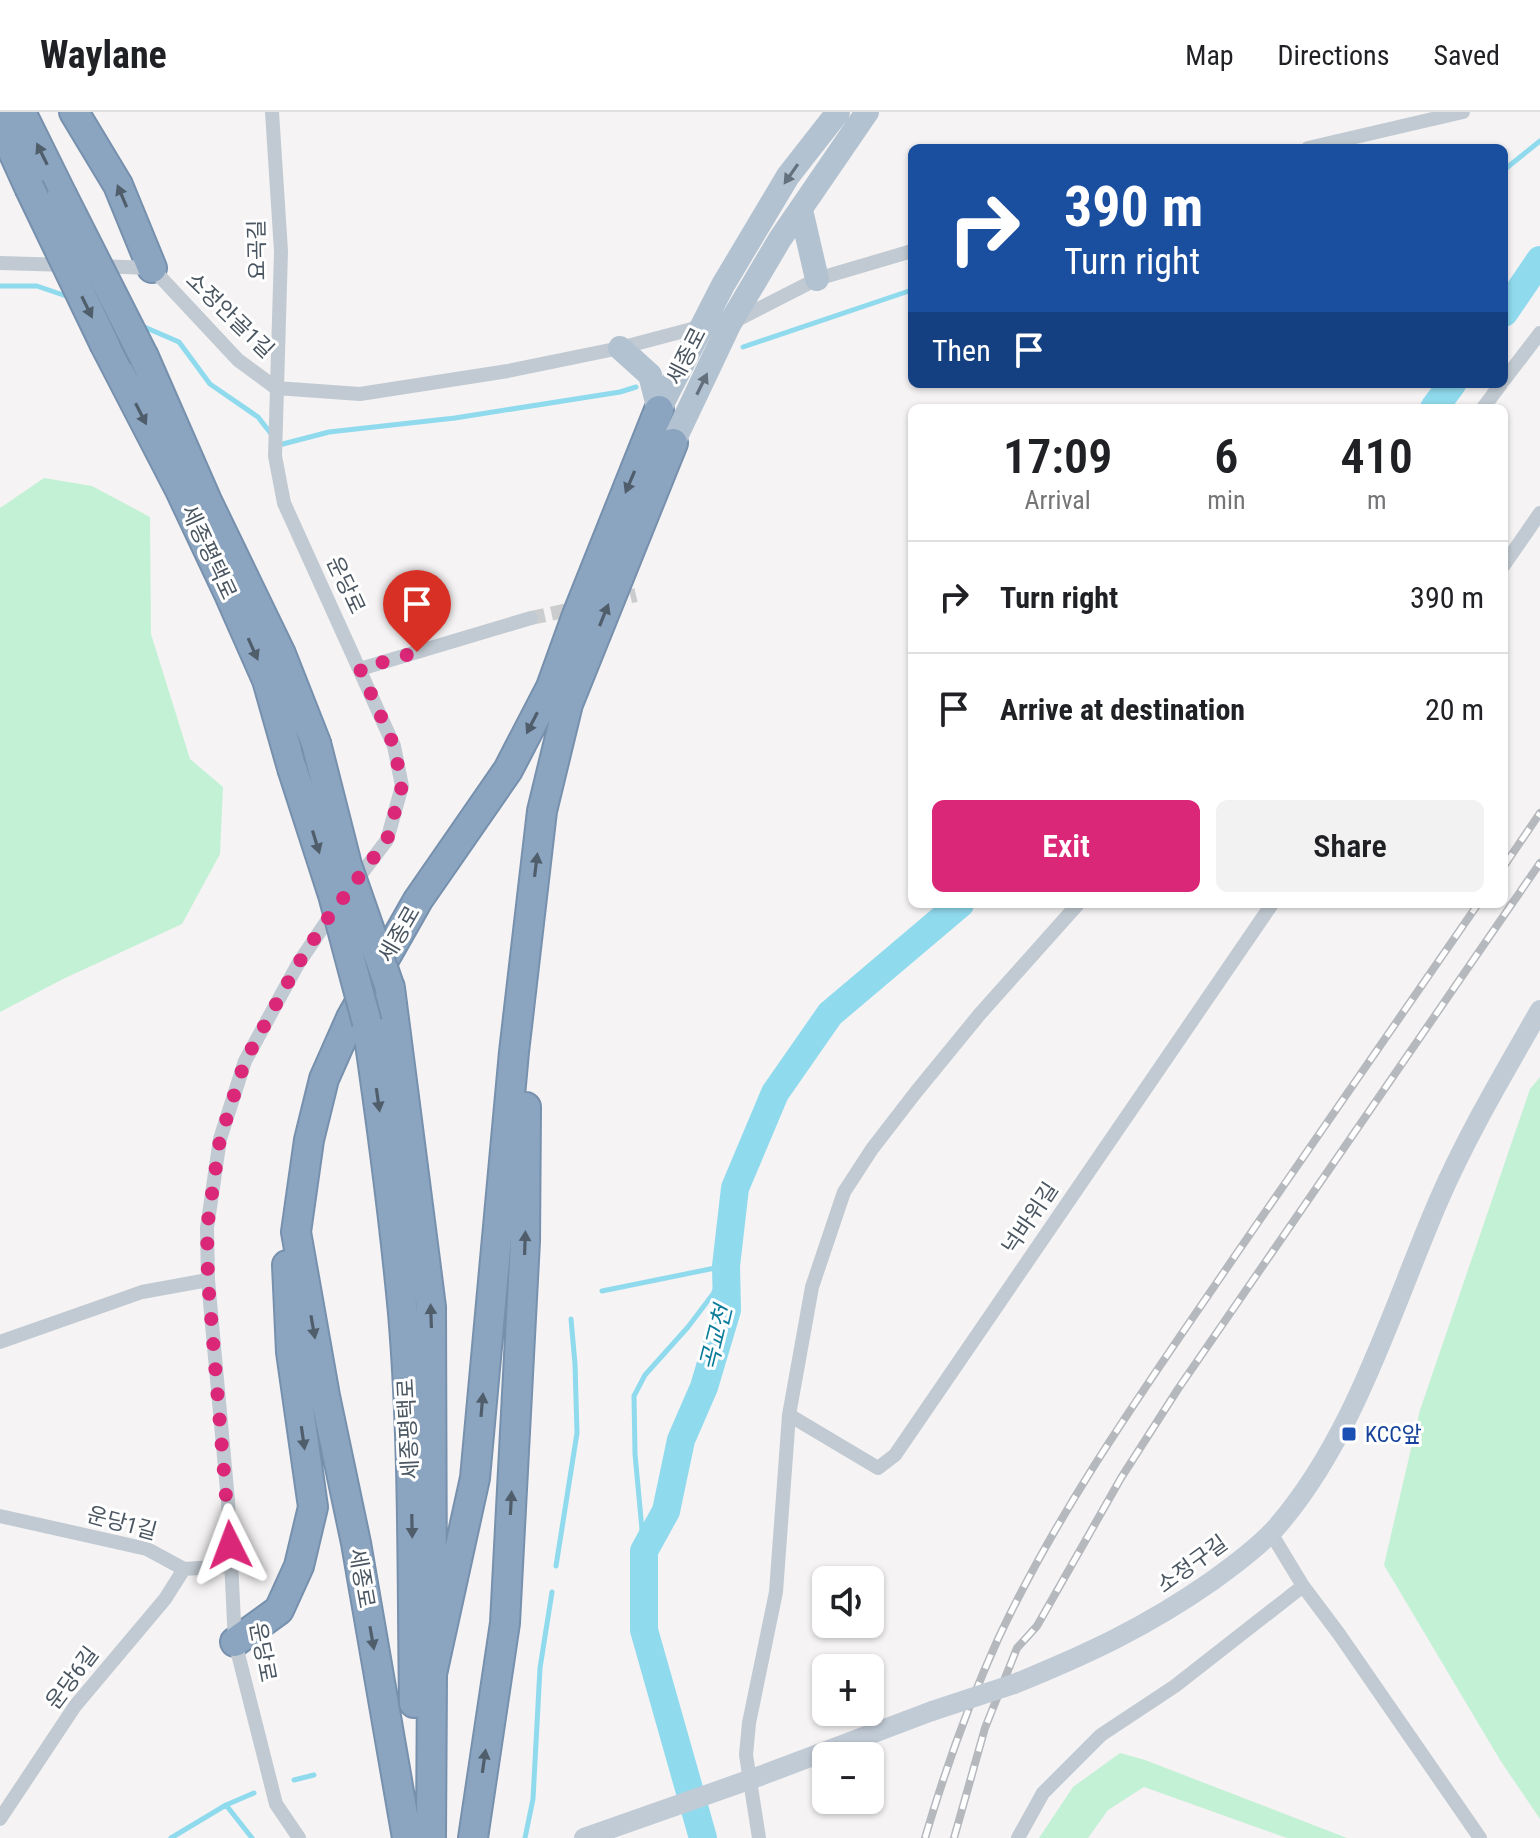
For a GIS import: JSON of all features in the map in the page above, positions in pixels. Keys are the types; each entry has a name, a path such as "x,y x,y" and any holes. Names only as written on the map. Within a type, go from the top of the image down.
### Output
{"highway":[{"name":"세종평택로","path":"21,112 144,357 207,501 281,654 316,743 347,865 390,988 431,1307 432,1674"},
{"path":"74,112 118,185 152,268"},
{"name":"세종평택로","path":"0,123 105,345 180,490 267,680 333,895 367,1023 387,1158 403,1315 411,1470 414,1750 407,1838"},
{"name":"세종로","path":"407,1838 356,1543 325,1396 296,1232 309,1140 324,1079 351,1018 418,900 508,770 551,687 606,539 659,410"},
{"name":"세종로","path":"431,1838 432,1674 475,1478 526,942 542,811 568,704 673,443"},
{"path":"473,1838 505,1623 525,1241 526,942"},
{"path":"235,1642 279,1610 299,1566 313,1507 291,1352 285,1228 309,1140"}],"main road":[{"name":"세종로","path":"659,410 701,327 788,176 838,112"},
{"name":"세종로","path":"673,443 729,325 867,112"},
{"path":"801,210 817,279"},
{"path":"620,348 650,375 659,410"}],"street":[{"name":"요곡길","path":"272,112 281,251 276,388"},
{"path":"1325,144 1463,112"},
{"path":"729,325 817,279 908,252"},
{"path":"0,263 152,268"},
{"name":"소정안골1길","path":"152,268 238,360 276,388 360,394 508,371 620,348 701,327 729,325"},
{"path":"1508,374 1540,333"},
{"name":"운당로","path":"276,388 275,456 284,503 394,746 402,786 387,840 318,932 245,1061 220,1139 207,1228 208,1280 235,1642 276,1804 299,1838"},
{"path":"1508,559 1540,513"},
{"path":"360,669 531,618"},
{"path":"759,1838 746,1755 749,1723 776,1592 789,1415 812,1287 844,1192 872,1149 916,1092 979,1015 1074,908"},
{"name":"넉바위길","path":"789,1415 878,1468 895,1455 1269,908"},
{"name":"소정구길","path":"584,1838 1014,1684 1095,1651 1170,1611 1236,1565 1271,1533 1299,1498 1350,1414 1468,1135 1540,1010"},
{"path":"0,1342 142,1292 208,1280"},
{"name":"운당1길","path":"0,1516 147,1549 184,1569"},
{"path":"1271,1533 1303,1586 1480,1838"},
{"path":"184,1569 231,1566"},
{"name":"운당6길","path":"0,1819 75,1706 165,1599 184,1569"},
{"path":"1018,1838 1043,1793 1101,1735 1175,1686 1303,1586"}],"green space":[{"path":"44,478 92,486 150,517 151,634 190,759 223,787 220,854 182,924 0,1012 0,508"},
{"path":"1540,1077 1540,1819 1500,1760 1384,1565 1420,1410 1530,1089"},
{"path":"1120,1753 1347,1838 1287,1838 1144,1787 1108,1810 1088,1838 1039,1838 1073,1787"}],"waterway":[{"path":"1508,167 1540,141"},
{"name":"곡교천","path":"1508,307 1540,260"},
{"path":"0,286 37,286 69,297"},
{"path":"743,347 908,291"},
{"path":"142,326 179,342 210,384 258,417 272,435"},
{"path":"278,443 329,432 455,418 636,387"},
{"name":"곡교천","path":"1437,404 1449,388"},
{"name":"곡교천","path":"703,1838 644,1630 644,1551 666,1511 681,1440 704,1387 727,1310 726,1266 735,1188 775,1093 830,1014 955,908"},
{"path":"602,1291 725,1266"},
{"path":"644,1551 635,1454 634,1396 645,1375 713,1294 726,1266"},
{"path":"556,1566 577,1433 571,1319"},
{"path":"525,1838 533,1799 540,1668 552,1592"},
{"path":"294,1780 314,1775"},
{"path":"252,1838 226,1805 254,1793"},
{"path":"171,1838 226,1805"}],"tunnel":[{"path":"610,601 636,595"},
{"path":"531,618 582,607"}],"railway":[{"path":"1508,860 1540,813"},
{"path":"954,1838 985,1728 1017,1648 1037,1626 1121,1478 1178,1389 1540,863"},
{"path":"925,1838 958,1737 987,1663 1050,1538 1141,1394 1475,908"}],"place":[{"name":"KCC앞","path":"1349,1434"}],"route":[{"path":"230,1545 208,1280 207,1228 220,1139 245,1061 298,964 325,922 387,840 402,786 394,746 360,669 417,652"}]}
